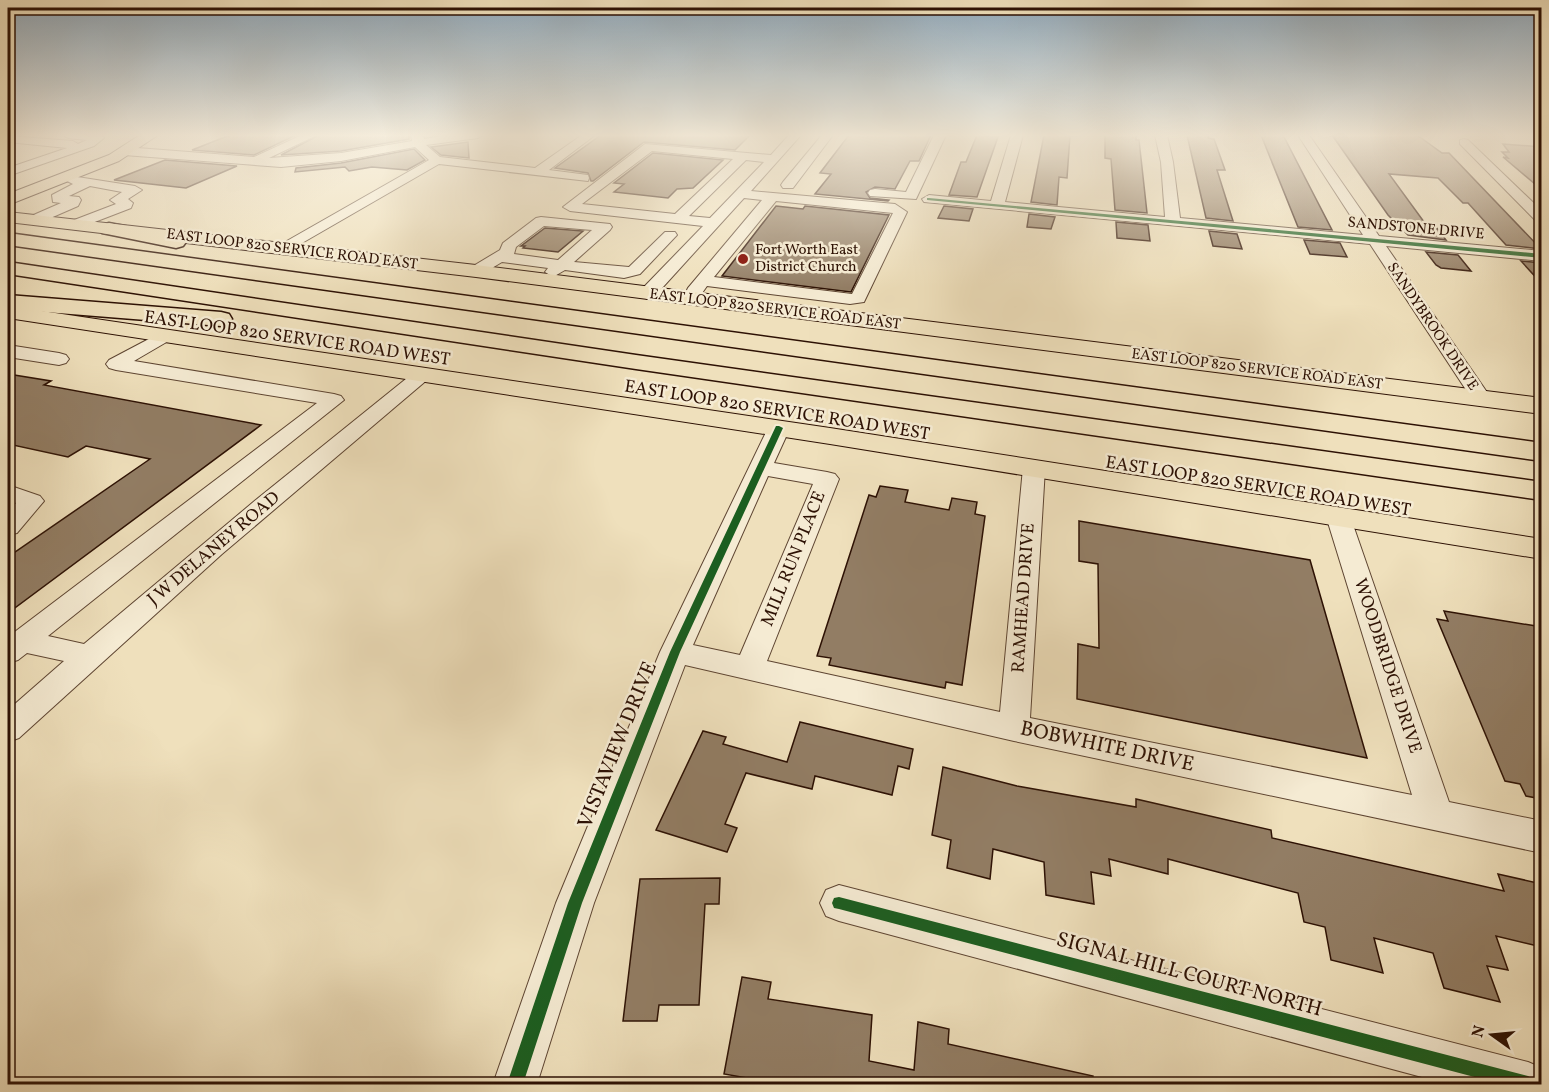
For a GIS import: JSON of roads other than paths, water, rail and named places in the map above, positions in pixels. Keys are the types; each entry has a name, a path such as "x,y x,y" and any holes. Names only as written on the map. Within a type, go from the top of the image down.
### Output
{"highway":[{"path":"108,229 249,256 407,279 601,313 964,364 1021,380"},
{"path":"8,239 1542,452"},
{"path":"8,268 144,286 636,362 1542,491"},
{"path":"8,302 271,323 636,362"},
{"path":"1287,456 1542,501"}],"main road":[{"path":"8,200 45,186"},
{"name":"EAST LOOP 820 SERVICE ROAD EAST","path":"8,217 476,271 1542,406"},
{"name":"EAST LOOP 820 SERVICE ROAD WEST","path":"8,312 779,428 1542,549"}],"street":[{"path":"34,220 74,203 74,200 58,199 59,195 79,186"},
{"path":"74,225 126,205 117,200 135,190 111,186"},
{"path":"283,249 395,186"},
{"path":"597,186 570,207 713,223"},
{"path":"678,219 712,186"},
{"path":"647,294 748,186"},
{"path":"799,186 911,196 916,186"},
{"path":"997,205 1002,186"},
{"path":"1169,186 1173,222"},
{"name":"SANDYBROOK DRIVE","path":"1337,186 1481,398"},
{"path":"1509,186 1542,219"},
{"path":"741,194 895,208 900,212 849,319"},
{"path":"688,299 772,197"},
{"name":"SANDSTONE DRIVE","path":"929,199 1542,256"},
{"path":"476,271 508,252 508,246 541,221 611,228 543,280"},
{"path":"648,232 699,238"},
{"path":"500,257 624,273 633,271 670,235"},
{"path":"703,281 850,299 858,298"},
{"path":"15,646 334,400 116,364 164,336"},
{"path":"8,351 59,359"},
{"name":"J W DELANEY ROAD","path":"8,729 88,656 355,429 424,374"},
{"name":"VISTAVIEW DRIVE","path":"515,1084 575,903 675,652 779,428"},
{"name":"MILL RUN PLACE","path":"750,668 826,479 760,468"},
{"name":"RAMHEAD DRIVE","path":"1014,728 1034,468"},
{"path":"225,483 278,494"},
{"path":"8,492 32,501 8,527"},
{"name":"WOODBRIDGE DRIVE","path":"1338,516 1436,816"},
{"path":"15,646 88,656"},
{"name":"BOBWHITE DRIVE","path":"675,652 1014,728 1542,837"},
{"name":"SIGNAL HILL COURT NORTH","path":"839,903 1528,1084"}],"place":[{"name":"Fort Worth East District Church","path":"743,259"}]}
